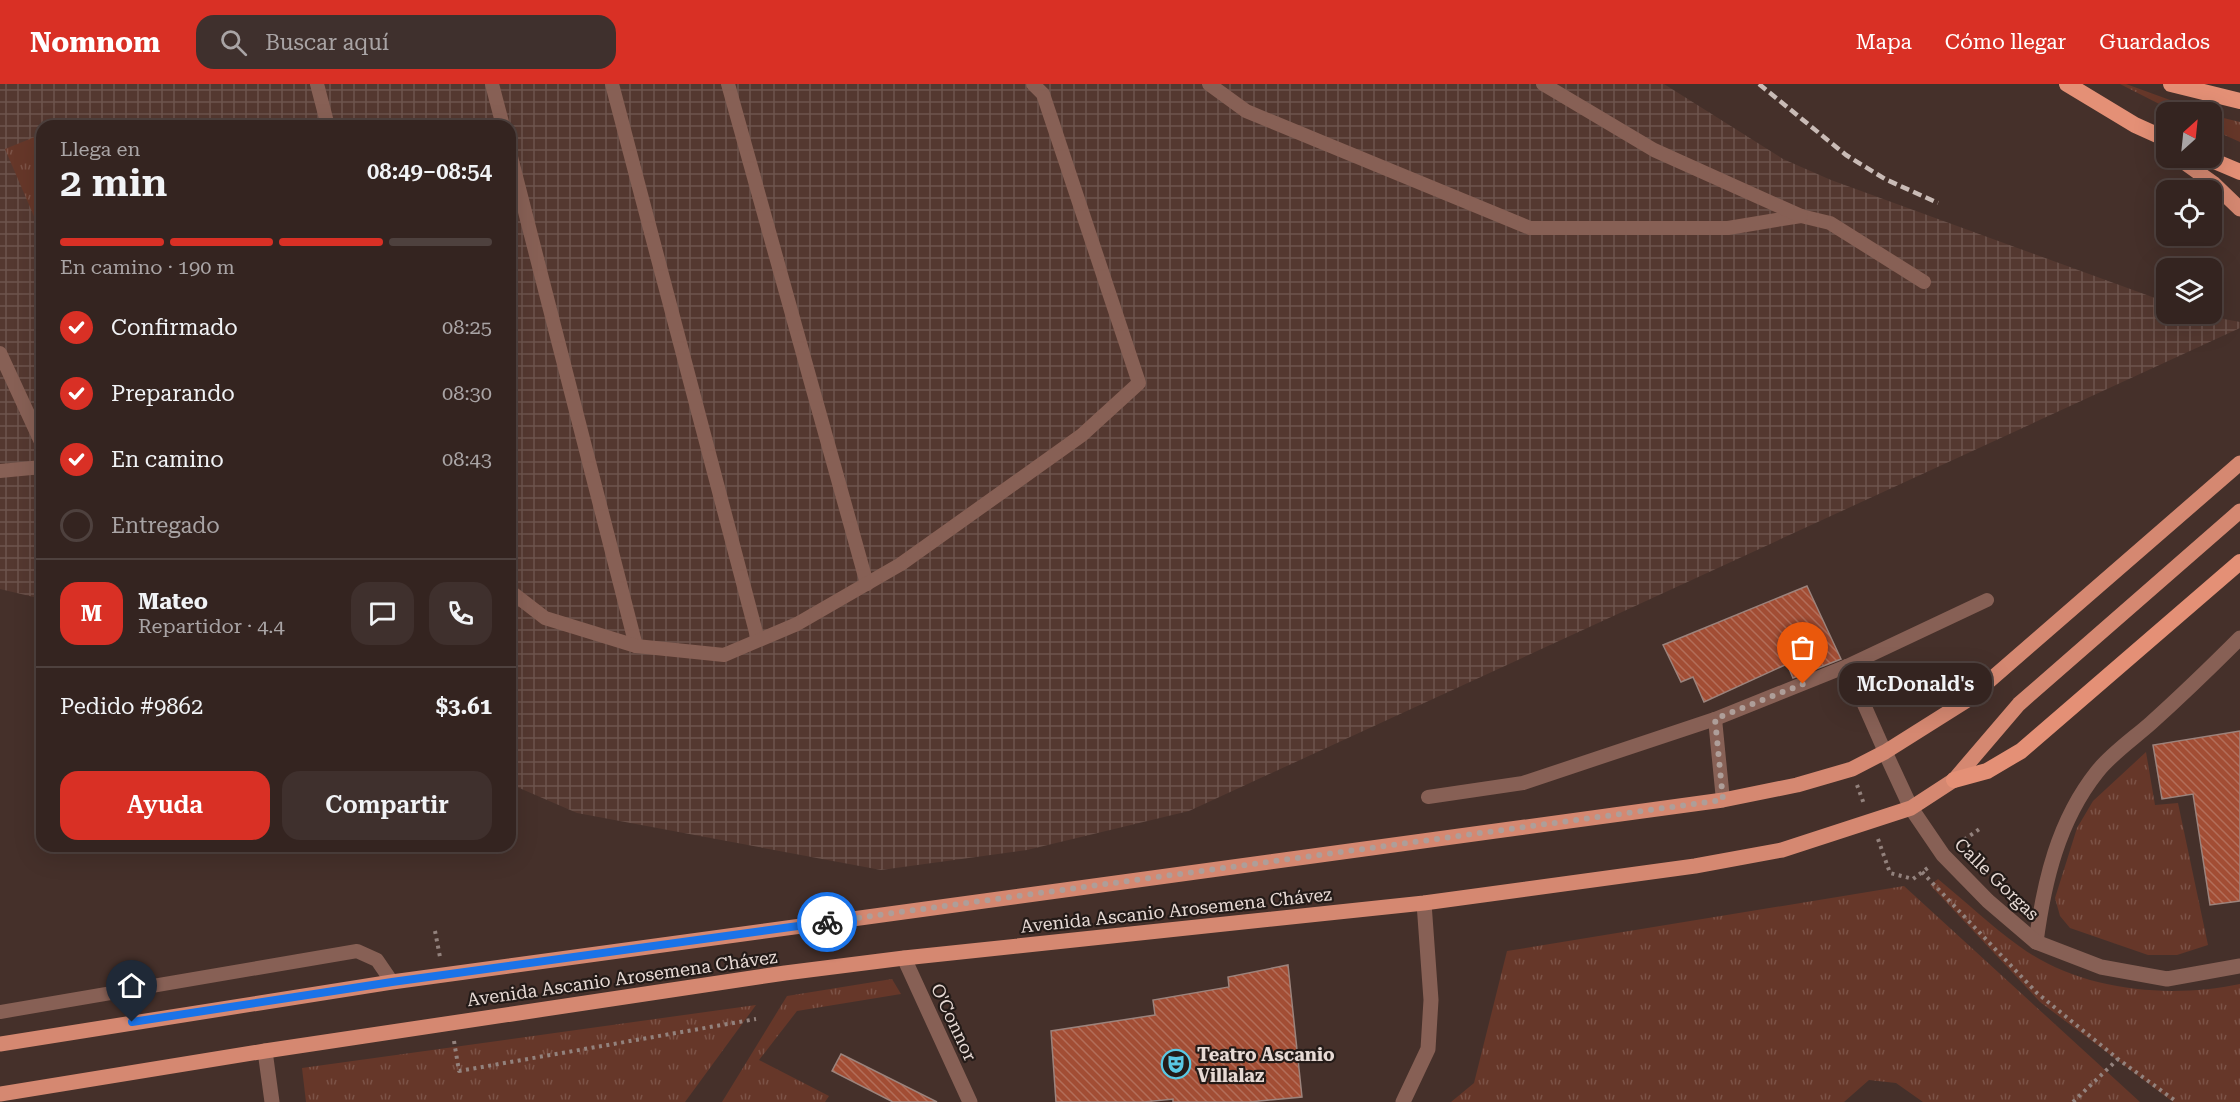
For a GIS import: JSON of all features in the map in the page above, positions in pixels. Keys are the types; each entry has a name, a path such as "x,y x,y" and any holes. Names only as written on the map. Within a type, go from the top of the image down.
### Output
{"highway":[{"path":"2067,84 2135,125 2156,134"},
{"path":"2171,84 2240,102"},
{"path":"2222,164 2240,172"},
{"path":"1954,780 1987,771 2021,751 2240,562"}],"main road":[{"path":"2135,125 2156,141"},
{"path":"2192,168 2213,183 2240,209"},
{"name":"Avenida Ascanio Arosemena Chávez","path":"0,1044 392,982 1723,800 1797,785 1852,769 1885,752 1966,701 2240,463"},
{"name":"Avenida Ascanio Arosemena Chávez","path":"0,1094 265,1051 904,958 1424,903 1735,860 1782,850 1911,808 1954,780 2019,704 2240,511"}],"street":[{"path":"2036,942 2047,875 2058,843 2075,806 2097,771 2177,700 2240,638"},
{"name":"Calle Gorgas","path":"1885,752 1911,808 1942,855 1988,901 2036,942 2101,967 2168,979 2240,966"},
{"path":"1403,1102 1428,1049 1431,1000 1424,903"},
{"name":"O'Connor","path":"904,958 970,1102"},
{"path":"265,1051 272,1102"}],"lane":[{"path":"317,84 326,120"},
{"path":"492,84 501,120"},
{"path":"612,84 758,640"},
{"path":"729,84 867,584"},
{"path":"516,596 545,618 636,646 724,655 797,624 901,564 1082,435 1139,383 1042,94 1033,84"},
{"path":"1209,84 1246,111 1530,228 1728,228 1802,216"},
{"path":"1543,84 1654,150 1802,216 1830,223 1924,282"},
{"path":"516,176 636,646"},
{"path":"0,353 36,431"},
{"path":"0,471 36,468"},
{"path":"1428,797 1523,783 1715,719 1847,666 1987,600"},
{"path":"1847,666 1885,752"},
{"path":"1715,719 1723,800"},
{"path":"0,1012 357,951 377,960 392,982"}],"path":[{"path":"1922,872 2037,993 2118,1059 2177,1102"},
{"path":"459,1071 756,1018"},
{"path":"2073,1102 2118,1059"}],"shaded area":[{"path":"0,84 1664,84 1783,159 1831,180 2156,298 2156,324 2222,324 2222,319 2240,322 2240,328 1189,811 1027,850 881,870 577,813 516,787 516,120 36,120 36,598 0,589"}],"green space":[{"path":"2120,84 2126,84 2176,102 2156,102"},
{"path":"2222,118 2240,122 2240,142 2222,134"},
{"path":"36,136 36,221 5,149"},
{"path":"2146,752 2155,805 2178,803 2208,945 2177,955 2148,955 2070,928 2060,916 2055,898 2077,828 2093,801"},
{"path":"1938,879 2019,946 2069,973 2097,982 2155,990 2184,991 2240,984 2240,1102 2173,1102 2040,1002 1930,885"},
{"path":"1904,886 2140,1102 1923,1102 1896,1083 1869,1080 1844,1102 1451,1102 1474,1083 1507,951"},
{"path":"892,979 901,994 797,1011 759,1060 829,1096 825,1102 722,1102 787,996"},
{"path":"756,1005 685,1102 306,1102 302,1068"}],"building":[{"path":"1807,586 1841,659 1793,678 1787,664 1704,702 1693,677 1681,682 1663,645"},
{"path":"2240,731 2240,901 2210,905 2193,794 2162,799 2153,745"},
{"name":"Teatro Ascanio Villalaz","path":"1288,965 1302,1097 1249,1102 1173,1102 1173,1099 1144,1102 1056,1102 1051,1031 1155,1015 1153,1000 1229,987 1228,977"},
{"path":"841,1054 937,1102 893,1102 832,1071"}],"railway":[{"path":"1759,84 1846,155 1885,179 1938,203"}],"way so far":[{"path":"827,922 1723,800 1715,719 1803,684"}],"place":[{"name":"McDonald's","path":"1803,684"},
{"name":"Teatro Ascanio Villalaz","path":"1176,1064"}],"route":[{"path":"132,1022 392,982 827,922"}]}
